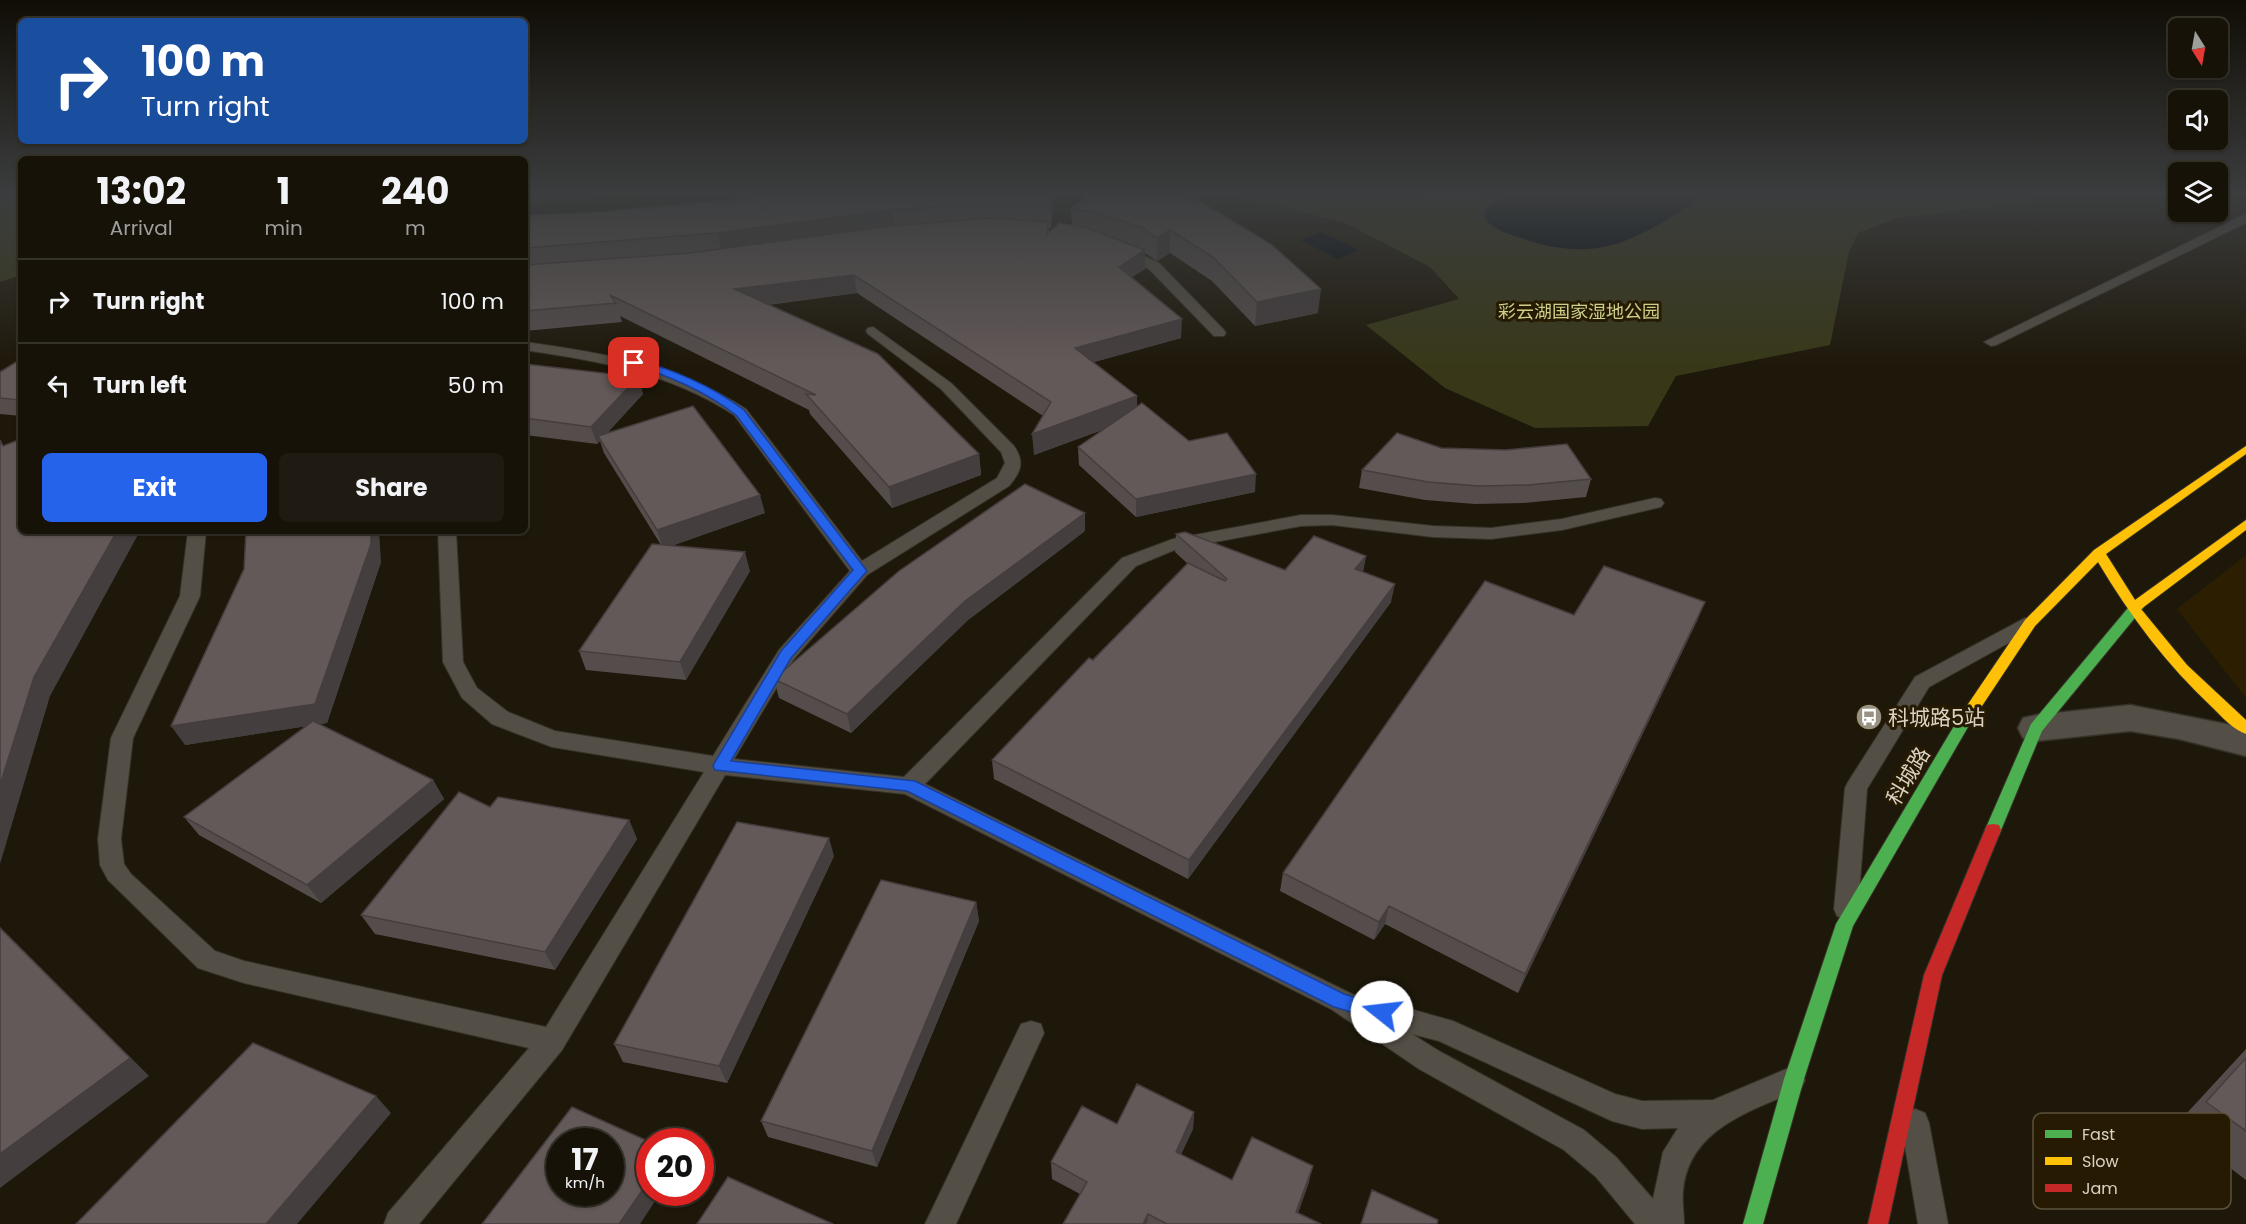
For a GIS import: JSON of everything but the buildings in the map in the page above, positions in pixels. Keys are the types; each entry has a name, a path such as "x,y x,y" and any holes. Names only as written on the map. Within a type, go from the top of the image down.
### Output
{"main road":[{"name":"科城路","path":"1753,1224 1794,1078 1845,924 1972,708 2030,622 2099,553 2246,449"},
{"path":"1878,1224 1933,975 2036,728 2132,610 2246,524"},
{"path":"2099,553 2132,610 2179,670 2217,706 2246,728"}],"street":[{"path":"2036,728 2130,718 2179,726 2246,742"}],"lane":[{"path":"1126,252 1154,266 1219,333"},
{"path":"1991,342 2176,252"},
{"path":"399,1224 552,1041 786,655 860,571 1003,482 1013,471 1014,460 1008,450 946,386 873,331"},
{"path":"528,346 647,366 719,397 740,412 860,571"},
{"path":"909,786 1129,562 1147,552 1168,545 1295,522 1329,520 1467,534 1504,533 1546,528 1655,503"},
{"path":"197,534 190,596 122,738 118,757 110,847 112,865 122,881 207,960 244,972 552,1041"},
{"path":"447,534 453,662 469,693 500,718 552,739 720,766 909,786 1340,1001 1429,1060 1574,1140 1605,1167 1654,1224"},
{"path":"1845,924 1856,788 1922,682 2030,622"},
{"path":"1340,1001 1443,1030 1612,1107 1642,1115 1714,1114"},
{"path":"940,1224 1031,1034"},
{"path":"1669,1224 1668,1191 1678,1152 1695,1130 1714,1114 1794,1078"},
{"path":"1909,1085 1933,1224"}],"shaded area":[{"path":"1324,252 1354,252 1338,259"},
{"path":"2246,555 2246,698 2177,609"}],"green space":[{"path":"0,252 18,252 18,276 0,282"},
{"name":"彩云湖国家湿地公园","path":"1401,252 1849,252 1830,345 1676,376 1648,426 1535,428 1445,388 1366,325 1459,299 1430,267"}],"traffic: fast":[{"path":"1993,830 2036,728 2138,605"},
{"path":"1753,1224 1794,1079 1845,924 1965,720"}],"traffic: slow":[{"path":"1965,720 2030,623 2099,553 2246,449"},
{"path":"2138,605 2246,524"},
{"path":"2099,553 2130,603 2164,648 2201,689 2246,728"}],"traffic: jam":[{"path":"1878,1224 1933,975 1993,830"}],"place":[{"name":"科城路5站","path":"1869,717"}],"route":[{"path":"634,363 647,366 719,397 740,412 860,571 786,655 766,684 720,766 909,786 1340,1001 1382,1012"}]}
